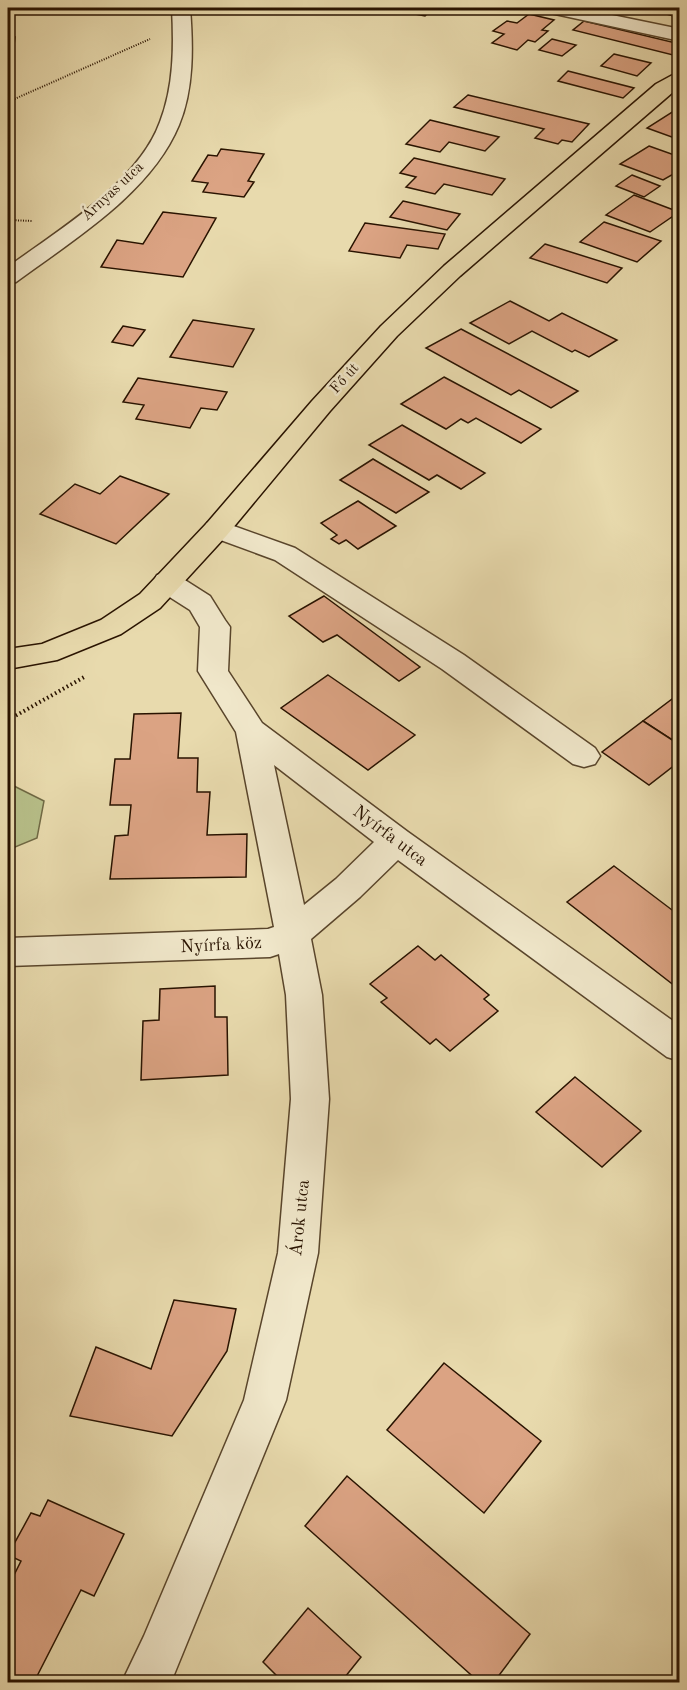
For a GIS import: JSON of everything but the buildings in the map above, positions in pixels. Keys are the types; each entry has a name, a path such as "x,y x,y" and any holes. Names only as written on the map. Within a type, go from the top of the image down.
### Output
{"main road":[{"name":"Fő út","path":"8,659 47,653 111,627 150,601 217,529 321,406 390,331 452,271 663,88 680,77"}],"street":[{"name":"Árnyas utca","path":"8,277 118,191 145,165 165,136 176,104 183,34 181,8"},
{"path":"555,8 680,35"},
{"path":"217,529 285,554 453,662 584,756"},
{"name":"Nyírfa utca","path":"166,582 200,603 215,627 213,671 250,731 396,841 680,1046"},
{"name":"Árok utca","path":"146,1683 161,1653 265,1400 298,1253 310,1099 304,995 294,934 250,731"},
{"name":"Nyírfa köz","path":"8,952 270,943 294,934 348,888 396,841"}],"path":[{"path":"10,101 154,37 183,34"}],"green space":[{"path":"8,783 44,801 37,838 8,850"}]}
